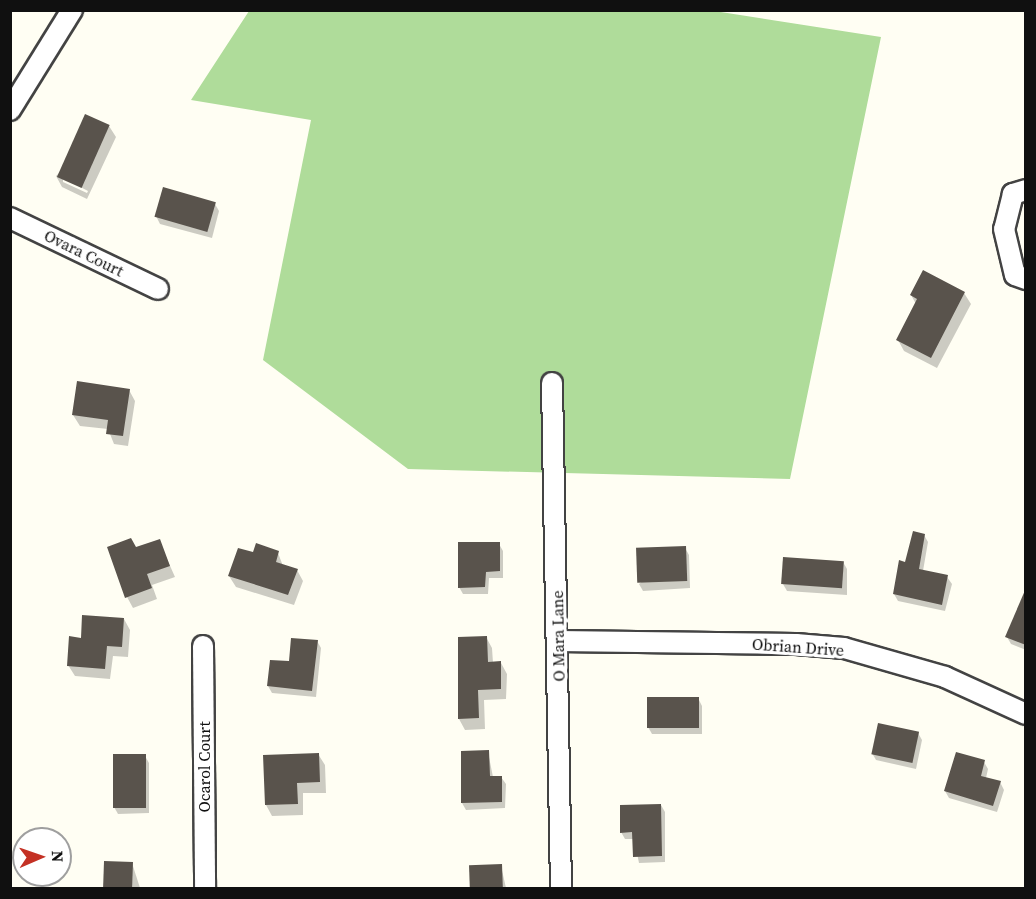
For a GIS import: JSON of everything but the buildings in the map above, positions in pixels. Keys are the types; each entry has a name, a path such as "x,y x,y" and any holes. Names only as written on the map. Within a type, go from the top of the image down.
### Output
{"street":[{"path":"10,111 72,10"},
{"path":"1026,190 1014,194 1004,230 1015,275 1026,279"},
{"name":"Ovara Court","path":"10,218 158,289"},
{"name":"O Mara Lane","path":"552,383 561,888"},
{"name":"Obrian Drive","path":"558,641 796,644 844,648 945,677 1026,714"},
{"name":"Ocarol Court","path":"203,646 205,888"}],"green space":[{"path":"708,10 881,37 790,479 408,469 263,360 311,120 191,100 249,11"}]}
